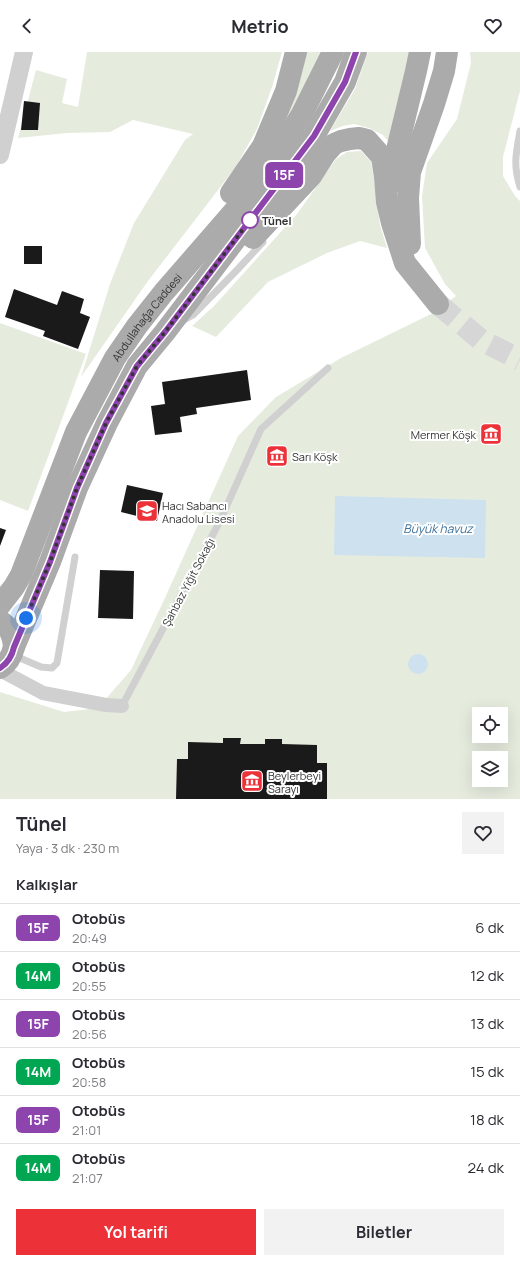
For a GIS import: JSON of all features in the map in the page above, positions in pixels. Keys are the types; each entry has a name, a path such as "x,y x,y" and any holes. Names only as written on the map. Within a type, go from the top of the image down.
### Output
{"main road":[{"path":"184,269 205,229 242,179 263,146 286,91 296,52"},
{"name":"Abdullahağa Caddesi","path":"0,605 21,575 76,432 115,358 136,326 237,208 269,167 302,114 333,52"},
{"name":"Abdullahağa Caddesi","path":"9,656 50,562 77,488 106,423 137,366 172,325 314,136 345,82 356,52"},
{"path":"172,325 189,309 311,176 325,154 334,144 341,140 359,138 367,140 382,157 387,202 401,252 405,263 432,297 410,244 400,213 396,186 396,154 420,52"},
{"path":"410,244 408,198 410,172 434,104 444,71 447,52"},
{"path":"0,621 10,630 13,638 9,656"}],"street":[{"path":"0,155 24,52"},
{"path":"0,585 21,575 30,581 34,588 31,607"},
{"path":"9,656 43,693 106,705 122,706"}],"lane":[{"path":"410,172 433,129"},
{"path":"520,130 515,157 516,174 520,187"},
{"path":"293,206 305,191 311,176"},
{"path":"172,325 192,315 237,270 269,235"},
{"name":"Şahbaz Yiğit Sokağı","path":"122,706 220,522 261,428 328,368"},
{"path":"9,656 41,667 52,668 57,663 75,557"}],"shaded area":[{"path":"87,52 282,52 272,87 257,129 235,168 148,281 81,377 110,284 134,223 185,140 193,134 133,120 110,132 67,133 18,138 36,70 67,79 62,103 78,107"},
{"path":"305,52 328,52 270,155"},
{"path":"368,52 413,52 393,147 383,135 369,128 354,124 330,131 355,89"},
{"path":"470,52 520,52 520,91 503,157 503,176 515,196 520,201 520,799 0,799 0,692 64,712 98,708 131,670 238,436 276,397 341,358 431,314 456,296 445,284 425,248 422,196 427,163 457,119 471,63"},
{"path":"361,151 371,162 380,225 387,248 360,241 327,253 268,282 216,337 192,326 214,306 297,214 336,159 347,152"},
{"path":"0,323 86,354 28,511 0,500"}],"water":[{"name":"Büyük havuz","path":"335,496 486,500 485,558 334,555"},
{"path":"414,654 422,654 428,660 428,668 422,674 414,674 408,668 408,660"}],"building":[{"path":"24,101 40,103 38,130 21,130"},
{"path":"24,246 42,246 42,264 24,264"},
{"path":"14,289 57,305 62,291 84,299 80,313 90,317 78,349 43,336 45,331 5,317"},
{"path":"247,370 251,400 196,408 197,414 180,417 182,432 155,435 151,406 165,404 162,382"},
{"path":"127,485 163,493 157,521 121,512"},
{"path":"0,528 6,530 0,546"},
{"path":"100,570 134,571 133,619 98,618"},
{"name":"Beylerbeyi Sarayı","path":"223,738 241,738 240,744 265,744 265,739 282,739 282,744 317,745 317,763 327,763 327,799 176,799 177,759 188,759 188,742 223,743"}],"tunnel":[{"path":"438,304 481,340 520,360"}],"bus line":[{"name":"15F","path":"0,668 9,660 12,654 50,562 77,488 106,423 137,366 165,332 314,136 345,82 356,52"}],"place":[{"name":"Tünel","path":"250,220"},
{"name":"Mermer Köşk","path":"491,434"},
{"name":"Sarı Köşk","path":"277,456"},
{"name":"Hacı Sabancı Anadolu Lisesi","path":"147,511"},
{"name":"Beylerbeyi Sarayı","path":"252,781"}],"route":[{"path":"26,618 50,562 77,488 106,423 137,366 165,332 250,220"}]}
